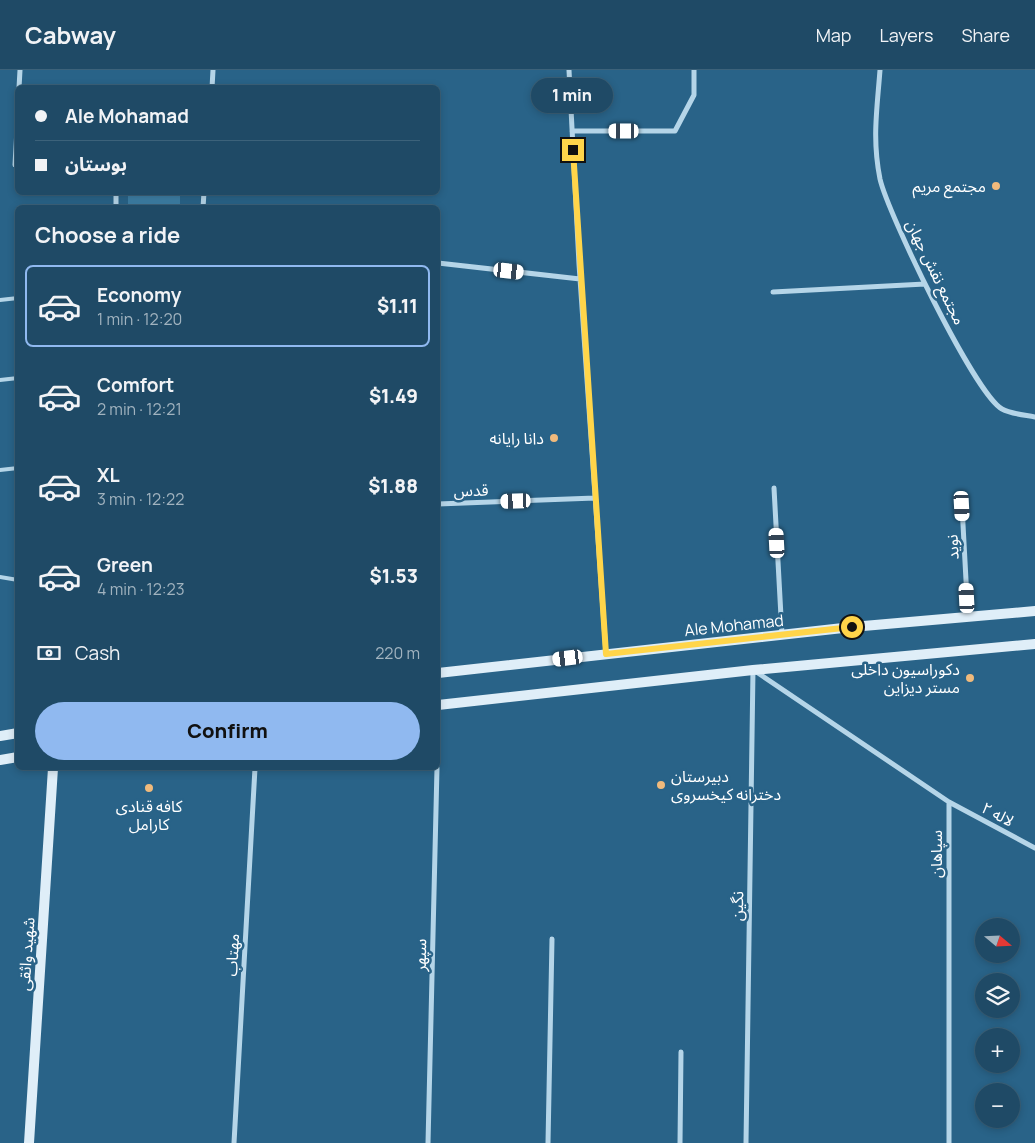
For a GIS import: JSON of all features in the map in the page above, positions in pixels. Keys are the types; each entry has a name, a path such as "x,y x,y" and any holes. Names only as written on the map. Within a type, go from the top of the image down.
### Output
{"main road":[{"name":"Ale Mohamad","path":"440,673 782,635 1035,611"},
{"path":"440,705 753,670 1035,644"},
{"path":"0,736 15,734"},
{"path":"0,760 15,758"},
{"name":"شهید واثقی","path":"29,1143 53,770"}],"street":[{"path":"19,85 20,70"},
{"path":"212,85 213,70"},
{"path":"569,70 580,279 606,654"},
{"path":"572,131 675,131 694,95 694,70"},
{"name":"مجتمع نقش جهان","path":"880,70 874,139 881,182 909,254 982,388 1002,409 1035,417"},
{"path":"14,165 15,152"},
{"path":"440,264 580,279"},
{"path":"773,292 926,284"},
{"path":"774,488 782,635"},
{"name":"قدس","path":"440,504 595,498"},
{"name":"نوید","path":"962,506 968,617"},
{"path":"753,670 949,802"},
{"name":"نگین","path":"746,1143 753,670"},
{"name":"مهتاب","path":"234,1143 255,770"},
{"name":"سپهر","path":"428,1143 437,770"},
{"name":"لاله ۲","path":"949,802 1035,848"},
{"name":"سپاهان","path":"949,802 949,1143"},
{"path":"548,1143 552,939"},
{"path":"680,1143 681,1052"}],"lane":[{"path":"0,300 15,298"},
{"path":"0,380 15,378"},
{"path":"0,470 15,468"},
{"path":"0,577 15,580"}],"shaded area":[{"path":"128,195 180,195 180,205 128,205"}],"place":[{"name":"مجتمع مریم","path":"996,186"},
{"name":"دانا رایانه","path":"554,438"},
{"name":"دکوراسیون داخلی مستر دیزاین","path":"970,678"},
{"name":"دبیرستان دخترانه کیخسروی","path":"661,785"},
{"name":"کافه قنادی کارامل","path":"149,788"}],"route":[{"path":"573,150 606,654 852,627"}]}
